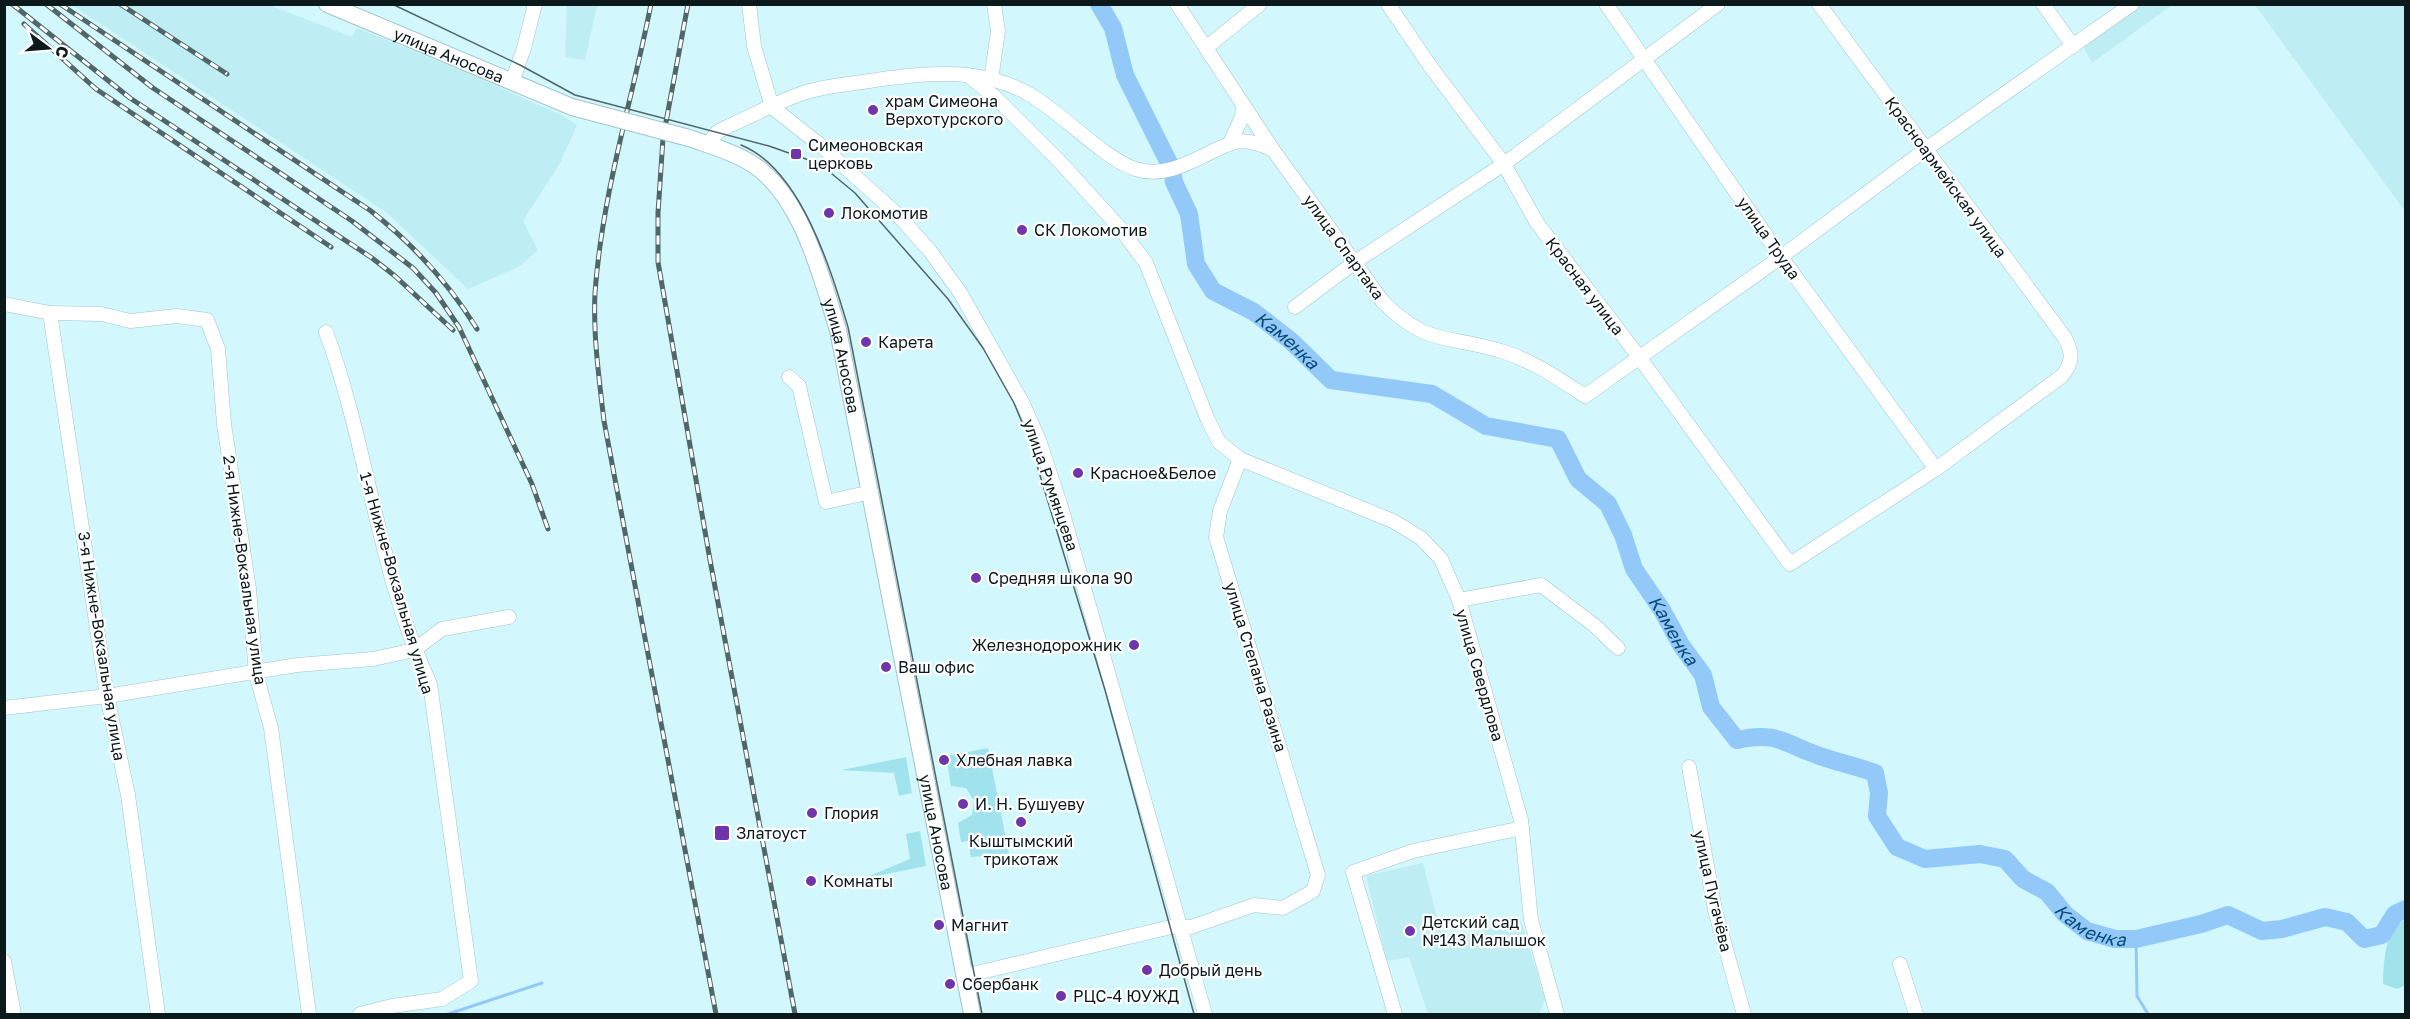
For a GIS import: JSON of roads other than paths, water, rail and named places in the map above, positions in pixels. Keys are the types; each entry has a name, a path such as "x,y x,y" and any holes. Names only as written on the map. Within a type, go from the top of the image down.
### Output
{"main road":[{"name":"улица Аносова","path":"327,4 572,106 708,145 758,168 773,181 796,216 817,263 838,330 972,1014"}],"street":[{"path":"512,82 520,65 535,4"},
{"path":"748,4 754,45 772,106"},
{"path":"992,80 998,31 994,4"},
{"name":"улица Спартака","path":"1177,4 1274,150 1383,302 1400,318 1419,331 1447,341 1506,352 1533,364 1585,396 1639,357"},
{"path":"1207,47 1260,4"},
{"name":"Красная улица","path":"1388,4 1430,66 1504,164 1537,223 1639,357 1790,564 1936,469"},
{"name":"улица Труда","path":"1606,4 1781,257 1936,469"},
{"path":"1295,308 1355,262 1504,164 1718,4"},
{"name":"Красноармейская улица","path":"1819,4 2065,338 2072,351 2070,366 2062,376 1936,469"},
{"path":"2043,4 2073,46"},
{"path":"1639,357 1781,257 1926,149 2132,4"},
{"path":"708,145 717,132 801,94 918,73 968,75 992,80 1027,93 1135,169 1153,172 1190,162 1230,143 1260,144 1274,150"},
{"name":"улица Свердлова","path":"968,75 998,100 1061,164 1120,228 1146,263 1207,418 1219,442 1240,459 1393,521 1421,538 1441,559 1459,600 1522,828 1531,920 1557,1014"},
{"path":"1230,143 1242,117 1243,105"},
{"name":"улица Румянцева","path":"772,106 820,145 897,214 930,251 961,294 1023,404 1039,440 1061,507 1205,1014"},
{"path":"4,304 50,314"},
{"name":"2-я Нижне-Вокзальная улица","path":"50,314 101,314 130,321 177,316 207,320 218,349 224,424 249,589 256,674 271,728 309,1014"},
{"name":"3-я Нижне-Вокзальная улица","path":"50,314 107,696 128,795 158,1014"},
{"name":"1-я Нижне-Вокзальная улица","path":"326,332 353,415 364,470 414,650 430,684 471,981 442,999 392,1006 360,1014"},
{"path":"789,377 800,386 826,502 871,492"},
{"name":"улица Степана Разина","path":"1181,927 1191,927 1254,905 1283,908 1313,891 1318,875 1216,537 1220,511 1240,459"},
{"path":"1459,600 1541,585 1594,625 1618,648"},
{"path":"4,708 107,696 256,674 297,665 373,659 414,650 442,629 509,617"},
{"name":"улица Пугачёва","path":"1689,766 1715,910 1744,1014"},
{"path":"1395,1014 1353,872 1413,850 1522,828"},
{"path":"964,976 1171,927 1181,927"},
{"path":"4,961 14,1014"},
{"path":"1900,964 1916,1014"}],"waterway":[{"name":"Каменка","path":"1099,4 1113,28 1125,75 1172,169 1174,182 1189,214 1196,264 1213,291 1254,312 1291,341 1331,380 1432,394 1486,426 1558,439 1578,479 1608,504 1623,535 1634,569 1662,610 1681,645 1703,675 1711,707 1737,740 1761,737 1779,740 1875,773 1879,793 1877,816 1897,847 1925,859 1980,854 2005,859 2023,879 2047,892 2065,914 2087,931 2115,939 2136,939 2201,924 2228,915 2262,931 2282,929 2325,917 2347,922 2364,939 2382,935 2395,914 2406,909"},
{"path":"2136,939 2137,996 2148,1014"},
{"path":"448,1014 542,983"}],"tram line":[{"path":"392,4 520,65 575,95 769,146 820,164 855,193 948,299 983,348 1014,403 1029,439 1105,690 1194,1014"},
{"path":"741,145 762,157 781,176 797,198 811,224 833,278 848,327 982,1014"}],"railway":[{"path":"12,4 130,98 372,258 395,276 453,330"},
{"path":"46,4 153,88 352,221 413,268 436,293 459,327 532,484 548,529"},
{"path":"60,4 371,211 402,237 429,265 477,329"},
{"path":"120,4 227,74"},
{"path":"651,4 604,220 595,293 598,373 604,421 716,1014"},
{"path":"688,4 663,138 658,213 658,262 710,560 795,1014"},
{"path":"24,24 96,89 331,247"}],"place":[{"name":"храм Симеона Верхотурского","path":"873,110"},
{"name":"Симеоновская церковь","path":"796,154"},
{"name":"Локомотив","path":"829,213"},
{"name":"СК Локомотив","path":"1022,230"},
{"name":"Карета","path":"866,342"},
{"name":"Красное&Белое","path":"1078,473"},
{"name":"Средняя школа 90","path":"976,578"},
{"name":"Железнодорожник","path":"1134,645"},
{"name":"Ваш офис","path":"886,667"},
{"name":"Хлебная лавка","path":"944,760"},
{"name":"И. Н. Бушуеву","path":"963,804"},
{"name":"Глория","path":"812,813"},
{"name":"Кыштымский трикотаж","path":"1021,822"},
{"name":"Златоуст","path":"722,833"},
{"name":"Комнаты","path":"811,881"},
{"name":"Магнит","path":"939,925"},
{"name":"Детский сад №143 Малышок","path":"1410,931"},
{"name":"Добрый день","path":"1147,970"},
{"name":"Сбербанк","path":"950,984"},
{"name":"РЦС-4 ЮУЖД","path":"1061,996"}]}
